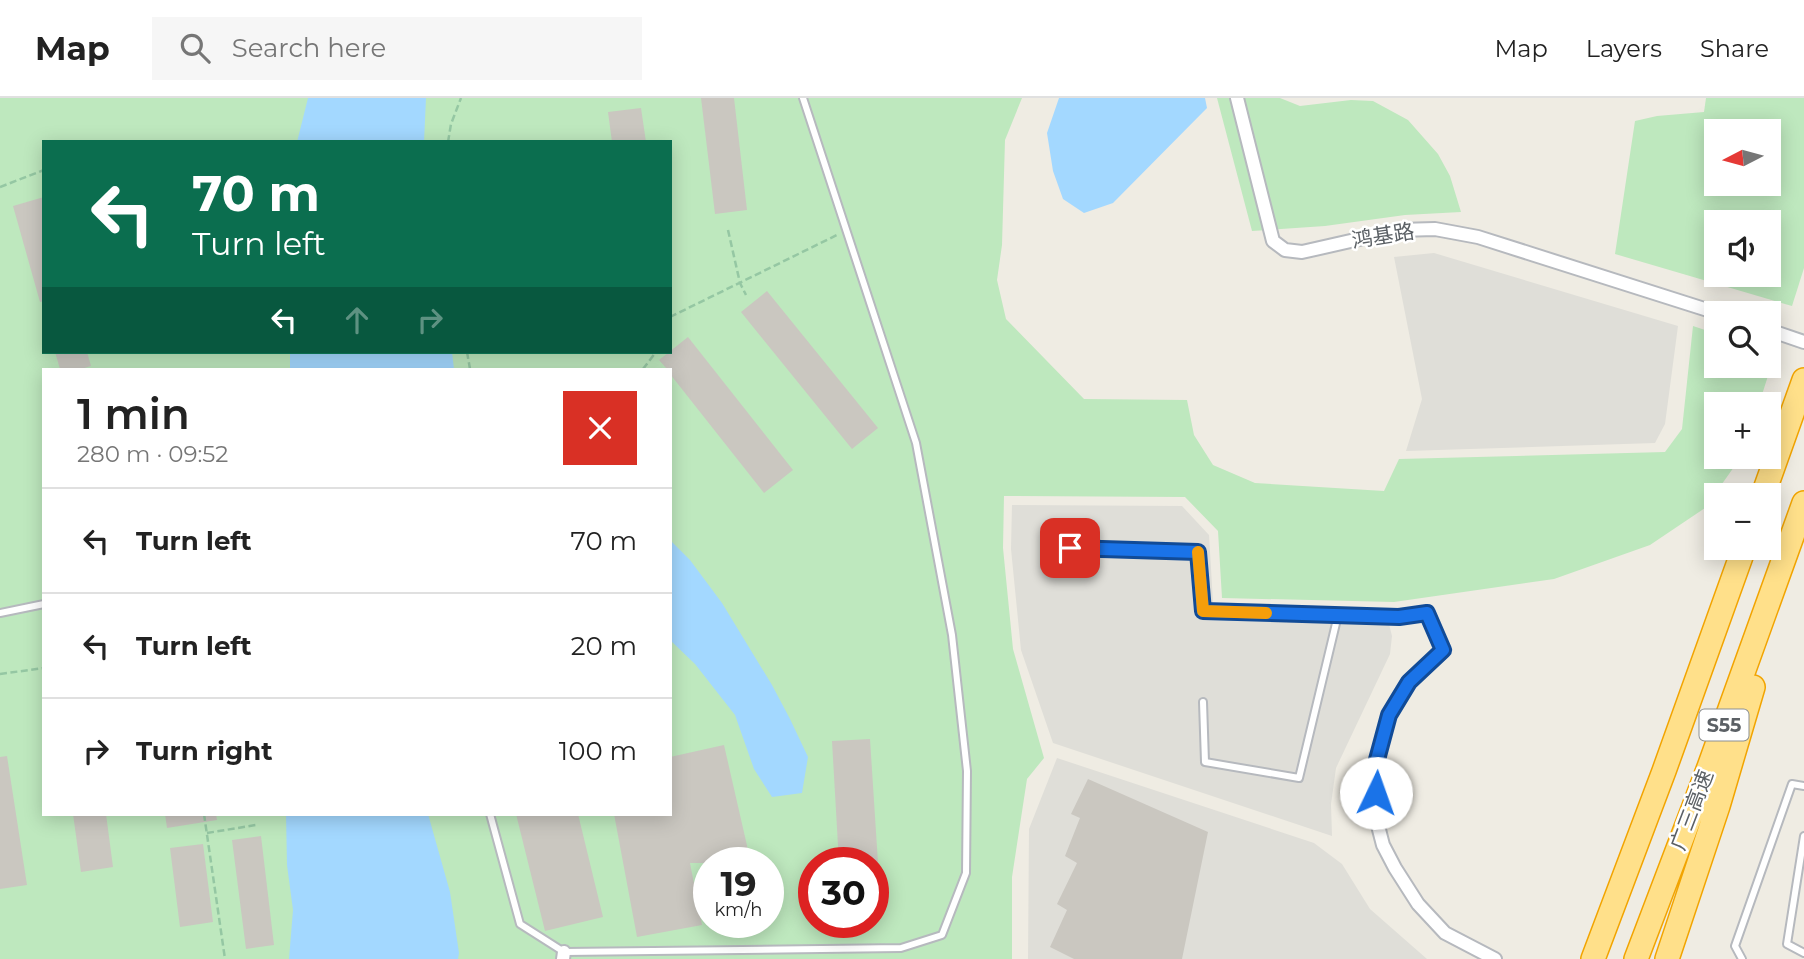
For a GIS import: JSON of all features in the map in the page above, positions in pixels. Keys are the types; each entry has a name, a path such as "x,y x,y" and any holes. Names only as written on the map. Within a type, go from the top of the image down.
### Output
{"highway":[{"path":"1767,483 1804,380"},
{"name":"广三高速","path":"1639,953 1804,503"},
{"path":"1669,951 1718,806 1804,512"},
{"name":"广三高速","path":"1597,949 1741,560"}],"street":[{"name":"鸿基路","path":"1237,98 1273,241 1284,250 1302,252 1399,230 1435,229 1478,237 1704,309"},
{"path":"1781,334 1804,342"},
{"path":"1399,617 1427,613 1443,650 1409,682 1389,715 1375,767 1376,818 1383,845 1418,904 1445,933 1494,959"}],"lane":[{"path":"491,816 520,924 564,956 901,948 942,935 966,873 967,771 952,635 916,443 803,98"},
{"path":"1070,548 1198,552 1203,611 1399,617"},
{"path":"0,613 42,604"},
{"path":"1203,702 1205,762 1299,778 1338,615"},
{"path":"1742,959 1735,946 1783,809 1792,784 1804,786"},
{"path":"1804,836 1787,944 1804,953"}],"path":[{"path":"448,140 461,98"},
{"path":"0,187 42,171"},
{"path":"728,230 740,283 746,295"},
{"path":"672,316 847,230"},
{"path":"644,368 654,354"},
{"path":"0,674 42,668"},
{"path":"204,816 225,959"},
{"path":"207,833 256,825"}],"shaded area":[{"path":"1434,253 1678,326 1665,424 1655,443 1406,451 1422,399 1394,257"},
{"path":"1012,505 1182,506 1209,535 1213,602 1390,609 1390,654 1336,768 1331,804 1332,836 1053,743 1021,650 1011,549"},
{"path":"1057,758 1314,843 1342,864 1370,909 1427,959 1028,959 1029,829"}],"green space":[{"path":"0,98 1022,98 1005,140 1002,245 997,280 1006,319 1084,399 1187,400 1194,435 1213,465 1255,483 1384,491 1399,459 1665,452 1682,429 1693,326 1704,330 1704,378 1767,378 1763,392 1704,392 1704,469 1733,469 1723,483 1704,483 1704,509 1650,545 1554,579 1394,602 1222,598 1218,531 1185,497 1004,496 1003,548 1013,649 1044,758 1027,779 1012,877 1012,959 0,959"},
{"path":"1217,98 1280,98 1300,106 1351,100 1373,101 1408,120 1438,154 1450,176 1461,212 1252,231"},
{"path":"1706,98 1804,98 1804,268 1792,306 1727,287 1781,287 1781,210 1704,210 1704,280 1615,254 1635,121 1657,116 1704,112"}],"water":[{"path":"308,98 426,98 424,140 298,140"},
{"path":"1059,98 1205,98 1207,108 1113,203 1084,213 1063,199 1053,171 1047,133"},
{"path":"290,354 452,354 454,368 290,368"},
{"path":"672,542 690,560 722,603 790,719 808,757 802,793 772,797 754,769 735,715 695,664 672,642"},
{"path":"286,816 429,816 450,892 458,959 289,959 293,910 287,865"}],"building":[{"path":"701,98 734,98 747,210 715,214"},
{"path":"641,108 646,140 612,140 608,112"},
{"path":"42,198 42,302 40,302 13,206"},
{"path":"767,291 878,428 852,449 741,312"},
{"path":"688,337 793,470 764,493 672,377 672,368 666,368 659,360 667,354 672,354 672,350"},
{"path":"56,354 88,354 91,366 84,368 60,368"},
{"path":"870,739 877,847 838,847 832,741"},
{"path":"724,745 747,847 693,847 693,863 690,863 693,878 693,927 637,937 614,816 672,816 672,757"},
{"path":"7,756 27,885 0,889 0,757"},
{"path":"1088,779 1208,832 1182,959 1074,959 1050,947 1067,910 1057,904 1077,863 1065,856 1080,818 1071,814"},
{"path":"73,816 106,816 113,867 81,872"},
{"path":"165,816 216,816 217,820 167,828"},
{"path":"516,816 578,816 603,917 545,931"},
{"path":"261,836 274,945 246,949 232,840"},
{"path":"203,844 213,922 180,927 170,848"}],"slow traffic":[{"path":"1198,552 1203,611 1266,613"}],"route":[{"path":"1070,548 1198,552 1203,611 1399,617 1427,613 1443,650 1409,682 1389,715 1375,767 1376,793"}]}
